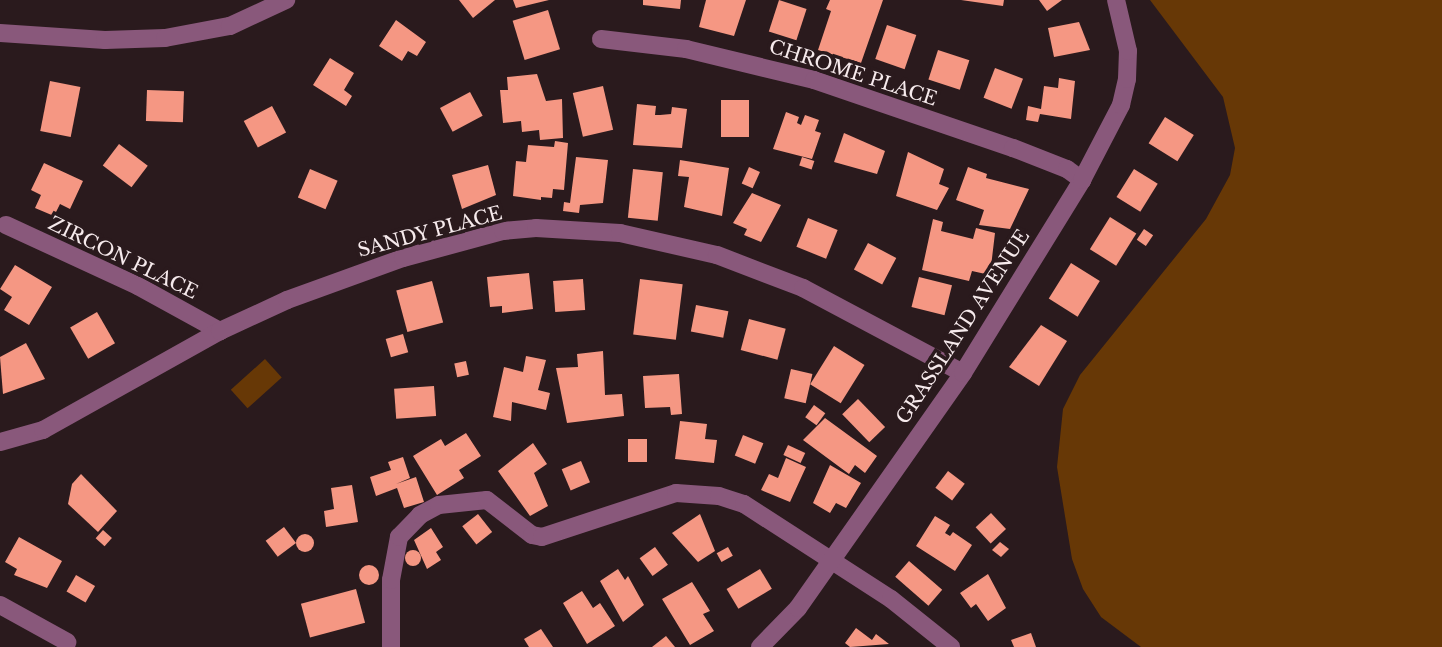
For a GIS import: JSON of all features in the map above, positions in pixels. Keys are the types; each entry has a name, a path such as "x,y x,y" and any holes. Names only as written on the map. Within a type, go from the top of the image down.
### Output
{"street":[{"path":"0,33 105,40 165,38 230,26 286,0"},
{"name":"GRASSLAND AVENUE","path":"760,647 798,608 830,558 963,373 1082,180 1121,104 1126,79 1128,51 1116,0"},
{"name":"CHROME PLACE","path":"601,40 685,49 814,80 1013,148 1068,169 1082,180"},
{"name":"ZIRCON PLACE","path":"6,225 138,286 220,331"},
{"name":"SANDY PLACE","path":"0,442 43,430 220,331 366,270 503,231 536,228 620,233 717,255 803,288 963,373"},
{"path":"391,647 391,580 399,537 420,515 460,501 487,500 532,535 542,537 676,494 719,496 744,504 830,558 951,647"},
{"path":"0,605 67,642"}],"shaded area":[{"path":"1150,0 1442,0 1442,647 1141,647 1101,617 1083,589 1072,559 1057,467 1063,409 1080,375 1206,219 1230,175 1235,148 1223,97"},
{"path":"265,359 282,378 248,408 231,390"}],"building":[{"path":"459,0 495,0 473,18"},
{"path":"513,0 549,0 516,8"},
{"path":"643,0 681,0 680,9 643,5"},
{"path":"706,0 746,0 734,36 699,27"},
{"path":"779,0 807,9 796,40 769,31"},
{"path":"830,0 883,0 861,63 818,50 831,11 826,9"},
{"path":"961,0 1004,0 1003,6"},
{"path":"1039,0 1062,0 1047,11"},
{"path":"548,10 560,49 525,60 513,21"},
{"path":"396,20 426,42 417,56 408,51 402,61 379,46"},
{"path":"1079,22 1090,50 1054,57 1048,28"},
{"path":"887,25 916,35 905,69 875,59"},
{"path":"938,50 969,60 960,90 928,79"},
{"path":"330,58 354,73 344,90 352,96 346,106 313,85"},
{"path":"995,68 1023,79 1012,109 984,98"},
{"path":"537,74 546,101 562,99 563,138 540,140 539,130 522,132 521,121 503,123 500,90 508,90 507,77"},
{"path":"1059,78 1075,81 1071,119 1040,114 1038,122 1026,120 1028,106 1041,109 1044,86 1058,88"},
{"path":"50,81 80,87 71,137 40,131"},
{"path":"603,86 613,130 583,137 573,93"},
{"path":"147,90 184,91 183,122 146,121"},
{"path":"470,92 483,116 453,132 440,108"},
{"path":"721,100 749,100 749,137 721,137"},
{"path":"637,104 656,106 655,115 671,114 672,107 687,109 682,148 633,145"},
{"path":"272,106 286,132 258,148 244,121"},
{"path":"786,112 799,117 797,123 801,125 805,115 819,120 815,131 821,133 812,159 773,149"},
{"path":"1165,117 1194,135 1177,161 1149,143"},
{"path":"844,133 885,151 877,174 834,162"},
{"path":"555,141 568,143 564,190 553,189 552,198 541,197 541,200 513,196 516,161 526,162 528,145 554,147"},
{"path":"119,144 148,166 132,187 103,166"},
{"path":"908,152 944,169 939,184 949,188 937,210 896,196"},
{"path":"576,157 608,160 603,203 580,205 579,213 563,211 564,202 570,203"},
{"path":"802,157 814,161 812,170 799,166"},
{"path":"680,160 729,168 722,216 684,207 689,177 678,176"},
{"path":"44,163 83,181 70,209 60,204 54,216 35,208 41,195 31,190"},
{"path":"488,165 496,195 462,209 452,175"},
{"path":"749,167 760,172 753,188 742,183"},
{"path":"968,167 987,174 986,178 1029,189 1010,229 979,225 984,210 956,200"},
{"path":"310,169 338,181 326,209 298,198"},
{"path":"633,169 663,172 658,221 628,218"},
{"path":"1134,169 1158,184 1140,212 1117,197"},
{"path":"752,193 781,205 761,242 744,235 747,229 733,223"},
{"path":"1110,217 1136,233 1116,266 1090,249"},
{"path":"808,218 838,230 826,259 796,247"},
{"path":"933,219 943,222 941,231 973,239 976,228 995,233 990,275 972,271 969,281 922,270"},
{"path":"1144,229 1153,235 1146,246 1137,240"},
{"path":"868,243 896,258 882,285 854,269"},
{"path":"1071,263 1100,281 1078,317 1049,299"},
{"path":"15,265 52,287 29,325 4,310 12,297 0,289"},
{"path":"529,273 533,309 502,313 502,306 490,307 487,277"},
{"path":"919,277 952,285 944,315 912,307"},
{"path":"583,279 585,310 555,312 553,281"},
{"path":"640,279 683,284 676,340 633,335"},
{"path":"432,281 443,323 407,332 396,291"},
{"path":"696,305 728,311 723,338 691,332"},
{"path":"97,312 115,343 88,359 70,328"},
{"path":"749,319 786,329 777,360 741,350"},
{"path":"1041,325 1067,341 1039,386 1009,367"},
{"path":"403,334 408,352 391,357 386,339"},
{"path":"26,343 45,379 3,394 0,357"},
{"path":"834,346 865,365 841,403 810,384"},
{"path":"603,351 605,395 622,394 624,416 567,423 556,368 578,367 577,354"},
{"path":"526,356 546,360 538,390 550,393 546,410 512,402 511,421 493,417 504,367 523,372"},
{"path":"466,361 469,375 457,377 454,363"},
{"path":"791,369 812,374 806,403 784,398"},
{"path":"679,374 682,414 671,415 670,407 645,408 643,376"},
{"path":"434,386 436,416 396,419 394,389"},
{"path":"858,399 885,427 869,442 842,414"},
{"path":"814,405 825,413 817,425 805,417"},
{"path":"825,418 877,456 865,473 855,465 849,474 803,440"},
{"path":"680,421 707,424 705,439 717,440 714,463 675,459"},
{"path":"466,433 481,456 459,470 464,478 437,495 413,456 441,439 445,446"},
{"path":"743,435 763,443 755,464 735,455"},
{"path":"628,439 647,439 647,462 628,462"},
{"path":"533,443 547,464 534,473 548,506 530,516 498,471"},
{"path":"788,445 805,453 801,463 783,455"},
{"path":"403,457 410,478 396,484 416,477 424,502 404,508 397,488 376,496 370,477 391,470 388,462"},
{"path":"786,458 806,467 790,502 761,490 769,474 778,478"},
{"path":"581,461 590,482 571,490 562,469"},
{"path":"830,465 861,483 846,508 836,503 830,513 813,503"},
{"path":"948,471 965,484 952,500 935,488"},
{"path":"81,474 117,511 98,532 68,504 72,484"},
{"path":"352,485 358,522 326,527 324,511 334,509 331,488"},
{"path":"991,513 1006,529 991,543 976,527"},
{"path":"478,514 492,532 476,544 462,526"},
{"path":"700,514 715,551 698,562 672,533"},
{"path":"935,516 950,525 945,533 950,536 953,532 972,545 955,571 916,546"},
{"path":"284,527 296,543 278,557 266,541"},
{"path":"431,528 443,547 436,552 441,560 427,569 414,540"},
{"path":"103,530 112,538 105,546 96,538"},
{"path":"305,534 311,537 314,543 311,549 305,552 299,549 296,543 299,537"},
{"path":"19,537 62,561 47,588 14,575 17,569 5,562"},
{"path":"1000,542 1009,549 1001,557 992,550"},
{"path":"655,547 668,565 653,576 640,558"},
{"path":"728,547 733,556 721,562 717,553"},
{"path":"410,550 416,550 421,558 419,564 410,566 405,561 405,555"},
{"path":"909,561 942,590 928,606 895,577"},
{"path":"369,565 376,568 379,575 376,582 369,585 362,582 359,575 362,568"},
{"path":"618,569 625,580 628,576 644,605 623,622 600,581"},
{"path":"760,569 772,589 738,609 727,589"},
{"path":"988,574 1006,608 988,621 976,604 971,608 960,593"},
{"path":"76,575 95,586 86,602 67,591"},
{"path":"692,582 710,611 703,614 714,631 690,645 662,599"},
{"path":"356,589 365,623 310,638 301,604"},
{"path":"582,591 593,608 600,603 615,626 587,644 563,603"},
{"path":"856,628 872,640 876,634 889,644 850,647 845,643"},
{"path":"541,629 553,647 529,647 524,639"},
{"path":"1031,633 1036,647 1014,647 1011,640"},
{"path":"666,636 675,647 652,647"}]}
